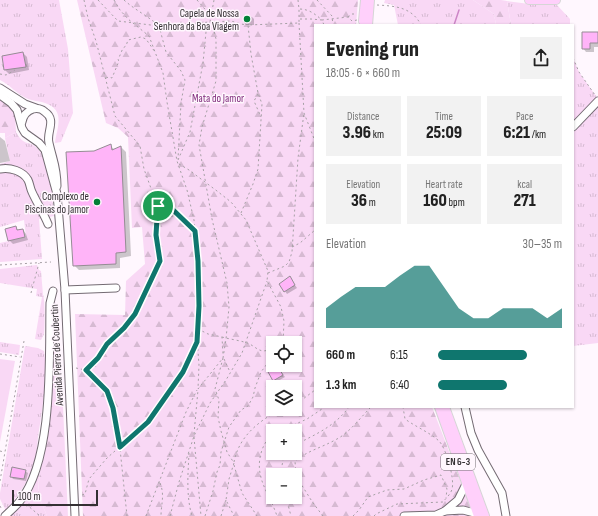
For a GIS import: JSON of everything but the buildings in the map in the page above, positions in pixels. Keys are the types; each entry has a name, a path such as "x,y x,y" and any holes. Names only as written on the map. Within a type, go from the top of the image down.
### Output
{"main road":[{"path":"529,0 556,0"},
{"path":"364,21 367,2"},
{"path":"364,21 367,2"},
{"name":"EN 6-3","path":"439,408 466,484 480,515"},
{"name":"EN 6-3","path":"445,408 480,515"}],"street":[{"path":"0,88 25,104 46,112 52,122 49,133 43,137 31,138 25,133 17,110 11,103 0,96"},
{"path":"574,126 598,100"},
{"path":"22,125 23,118 26,113 32,109 40,109"},
{"name":"Avenida Pierre de Coubertin","path":"50,129 49,142 56,165 64,290 75,516"},
{"name":"Avenida Pierre de Coubertin","path":"31,138 39,143 45,150 57,194"},
{"path":"0,169 5,168 13,170 22,174 28,180 32,192 40,205 48,224"},
{"path":"64,290 116,288"},
{"path":"5,516 20,500 33,477 42,449 48,394 49,348 41,344 50,339 50,303 53,291"},
{"path":"465,408 471,433 478,450 502,493 506,516"},
{"path":"404,516 436,515 445,511 458,500 466,484"},
{"path":"445,511 463,510 480,515"}],"path":[{"path":"84,0 115,116 140,146 144,169 158,206"},
{"path":"98,0 118,21 159,26 231,20 248,25 299,23"},
{"path":"114,0 120,10 149,36 156,53 163,73 177,161 187,190 195,231 198,261 199,306 197,342 199,365 194,436 201,516"},
{"path":"124,0 135,9 151,18 159,26 166,52 185,80 181,103 177,161"},
{"path":"197,0 211,16"},
{"path":"177,161 190,132 204,63 206,32 210,22 214,0"},
{"path":"267,273 285,266 289,262 292,247 298,158 304,113 298,0"},
{"path":"317,0 332,16 333,24"},
{"path":"367,2 398,6 412,13 420,24"},
{"path":"299,9 306,9 316,14 324,24"},
{"path":"299,19 333,20 348,17 352,14 364,21"},
{"path":"348,17 352,21 364,21"},
{"path":"212,22 216,39 216,81 202,127 199,145 200,157 207,183 212,219 227,283 229,307 220,375 216,384 219,400 218,417 224,443 227,452 234,463 242,493 257,516"},
{"path":"241,213 254,184 258,169 262,104 258,93 251,54 248,25"},
{"path":"106,79 109,77 112,78 123,48 126,46 128,40 141,37 146,39 156,53"},
{"path":"574,60 598,100"},
{"path":"0,74 6,75 15,70"},
{"path":"258,93 254,101 261,117"},
{"path":"304,113 314,138"},
{"path":"170,516 194,436 210,403 242,353 267,281 268,271 255,239 241,213 231,202 207,183 178,164"},
{"path":"86,370 98,358 107,344 124,328 135,314 160,261 156,235 158,202 162,200 195,231"},
{"path":"292,247 300,243 314,230"},
{"path":"31,293 40,262"},
{"path":"0,265 51,262"},
{"path":"267,281 281,307 284,321 283,336"},
{"path":"197,328 208,334 246,342 259,350 266,350"},
{"path":"222,338 223,357 230,373"},
{"path":"0,481 24,341"},
{"path":"82,495 85,494 89,479 107,458 148,422 183,372 197,342"},
{"path":"0,354 21,358"},
{"path":"146,516 186,412 198,389 223,357"},
{"path":"206,516 220,465 221,452 229,427 241,410 248,406 253,397 261,372 266,365"},
{"path":"68,366 86,370 107,391 113,408 120,447 127,516"},
{"path":"302,399 314,391"},
{"path":"296,424 307,419 324,408"},
{"path":"302,442 329,428 348,408"},
{"path":"323,516 296,476 295,461 306,453 348,432 370,408"},
{"path":"374,516 397,504 443,502 452,491 453,483 450,468 441,443 429,433 417,428 405,419 403,408"},
{"path":"221,516 235,457 251,429 268,416"},
{"path":"266,443 259,460 260,476 277,516"},
{"path":"0,451 5,452"},
{"path":"189,452 188,504 192,516"},
{"path":"353,516 368,497 387,490 404,489 424,480 441,475 447,489 446,499"},
{"path":"160,482 163,489 164,500 161,516"},
{"path":"20,500 40,516"},
{"path":"226,500 234,516"},
{"path":"288,504 291,516"}],"green space":[{"path":"0,0 59,0 68,49 73,113 61,142 55,143 59,120 56,110 52,106 45,103 31,100 23,96 0,80"},
{"name":"Mata do Jamor","path":"77,0 358,0 356,24 314,24 314,408 432,408 474,516 83,516 75,314 125,315 126,281 145,264 142,227 132,228 128,137 118,128 106,123"},
{"path":"385,0 473,0 494,14 496,24 398,24 394,5 384,3"},
{"path":"473,0 507,1 511,24 496,24 494,14"},
{"path":"507,1 537,5 556,4 570,19 570,24 511,24"},
{"path":"574,60 579,72 598,99 598,343 574,346"},
{"path":"0,100 10,108 15,115 16,132 5,138 5,133 0,133"},
{"path":"16,132 24,142 37,148 46,162 52,190 54,216 39,219 42,259 0,262 0,243 26,237 24,220 0,227 0,164 10,161 5,138"},
{"path":"37,265 41,271 44,308 44,334 41,340 35,339 42,297 36,296 37,289 0,283 0,269"},
{"path":"56,302 62,384 68,516 47,516 38,494 54,305"},
{"path":"0,342 20,345 19,355 0,352"},
{"path":"25,346 38,348 44,351 45,382 43,405 36,454 30,476 6,511 0,499 0,493"},
{"path":"0,359 15,361 0,442"},
{"path":"40,463 38,494 47,516 9,516"}],"waterway":[{"path":"454,24 459,10"}],"place":[{"name":"Capela de Nossa Senhora da Boa Viagem","path":"247,19"},
{"name":"Complexo de Piscinas do Jamor","path":"97,202"}],"route":[{"path":"162,200 195,231 198,261 199,306 197,342 183,372 148,422 120,447 113,408 107,391 86,370 98,358 107,344 124,328 135,314 160,261 156,235 158,206 158,202 162,200"}]}
